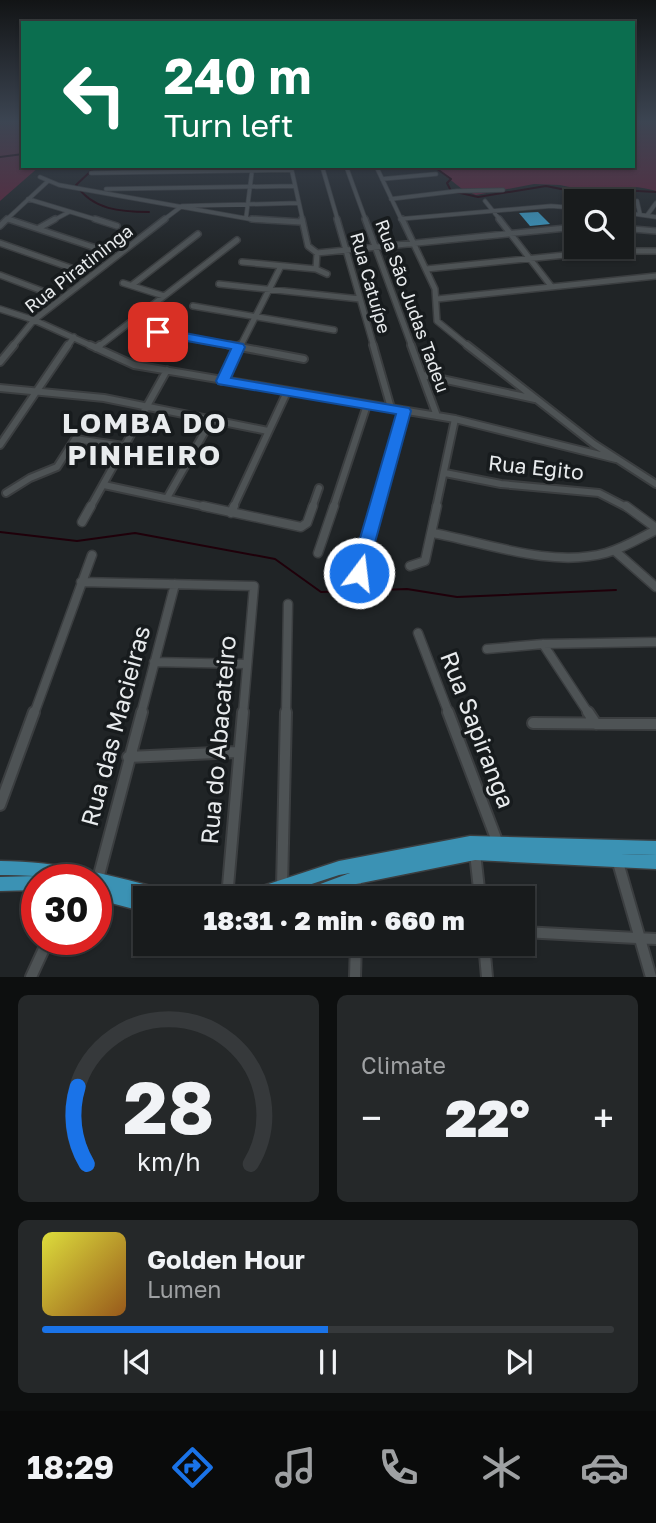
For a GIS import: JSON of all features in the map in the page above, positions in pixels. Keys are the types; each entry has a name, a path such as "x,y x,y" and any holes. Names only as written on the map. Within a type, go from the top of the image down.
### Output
{"main road":[{"path":"291,886 339,869 470,843 497,841 656,848"},
{"path":"332,886 356,877 475,853 656,862"},
{"path":"0,868 21,867"},
{"path":"0,884 21,883"},
{"path":"112,888 133,891"},
{"path":"112,891 133,900"}],"street":[{"path":"91,173 291,168 307,246 317,253 564,228"},
{"name":"Rua Catuípe","path":"323,168 391,408"},
{"name":"Rua São Judas Tadeu","path":"347,168 437,416"},
{"path":"377,168 411,244 426,269 437,299 437,321 616,459 656,484"},
{"path":"246,218 252,171"},
{"path":"146,199 156,172"},
{"path":"382,179 436,174"},
{"path":"40,177 47,182 79,189 294,186"},
{"path":"0,226 47,182"},
{"path":"92,189 246,218 302,222"},
{"path":"391,199 457,191 503,190"},
{"path":"28,199 117,226"},
{"path":"485,201 551,286"},
{"path":"637,201 640,214"},
{"path":"182,206 298,203"},
{"path":"648,214 656,203"},
{"name":"Rua Piratininga","path":"0,362 34,320 182,206"},
{"path":"400,219 564,207"},
{"path":"39,229 69,212"},
{"path":"634,213 656,217"},
{"path":"8,219 96,248"},
{"path":"634,229 656,231"},
{"path":"132,285 198,233"},
{"path":"96,348 237,240"},
{"path":"0,243 72,268"},
{"path":"426,269 639,249 656,251"},
{"path":"316,269 317,253"},
{"path":"242,261 316,269 327,274"},
{"path":"222,381 281,267"},
{"path":"0,275 46,292"},
{"path":"437,299 656,276"},
{"path":"123,283 164,296"},
{"path":"219,284 360,299"},
{"path":"193,306 334,330"},
{"path":"0,309 34,320 134,365 455,419 616,459"},
{"path":"158,332 304,359"},
{"path":"0,445 74,337"},
{"path":"82,522 167,370"},
{"path":"423,375 537,400"},
{"path":"0,388 147,406 268,431"},
{"path":"231,513 287,392"},
{"path":"318,553 368,405"},
{"path":"359,573 404,411"},
{"path":"167,498 212,419"},
{"path":"410,566 425,561 455,419"},
{"path":"6,493 30,478 57,467 75,439 124,446"},
{"name":"Rua Egito","path":"445,473 501,484 598,493 619,501 656,529"},
{"path":"104,485 302,527 307,523 319,488"},
{"path":"433,533 548,554 596,556 615,551 656,529"},
{"path":"615,551 656,587"},
{"path":"0,804 92,555"},
{"path":"81,582 174,584"},
{"name":"Rua do Abacateiro","path":"174,584 254,586 237,752 228,886"},
{"name":"Rua das Macieiras","path":"102,864 174,584"},
{"path":"282,886 288,604"},
{"name":"Rua Sapiranga","path":"418,633 497,841"},
{"path":"487,649 543,644 656,642"},
{"path":"543,644 596,724"},
{"path":"154,662 246,664"},
{"path":"533,723 656,724"},
{"path":"128,757 237,752"},
{"path":"475,853 479,886"},
{"path":"617,859 651,977"},
{"path":"356,877 356,886"},
{"path":"535,933 656,939"},
{"path":"31,977 41,955"},
{"path":"355,977 356,956"},
{"path":"485,956 487,977"}],"shaded area":[{"path":"0,168 38,168 0,201"},
{"path":"436,168 656,168 656,191 630,187 579,189 534,184 476,195 462,189"}],"building":[{"path":"538,212 550,224 530,226 519,213"}],"waterway":[{"path":"91,168 92,170 76,185 91,200 108,208 149,212"},
{"path":"436,168 451,179 447,183 450,189"},
{"path":"456,192 478,197 546,186 611,199 620,190 656,192"},
{"path":"0,532 77,541 135,533 275,559 321,592 407,589 457,597 616,590"}],"district":[{"name":"LOMBA DO PINHEIRO","path":"145,439"}],"route":[{"path":"158,332 239,347 222,381 404,411 359,573"}]}
